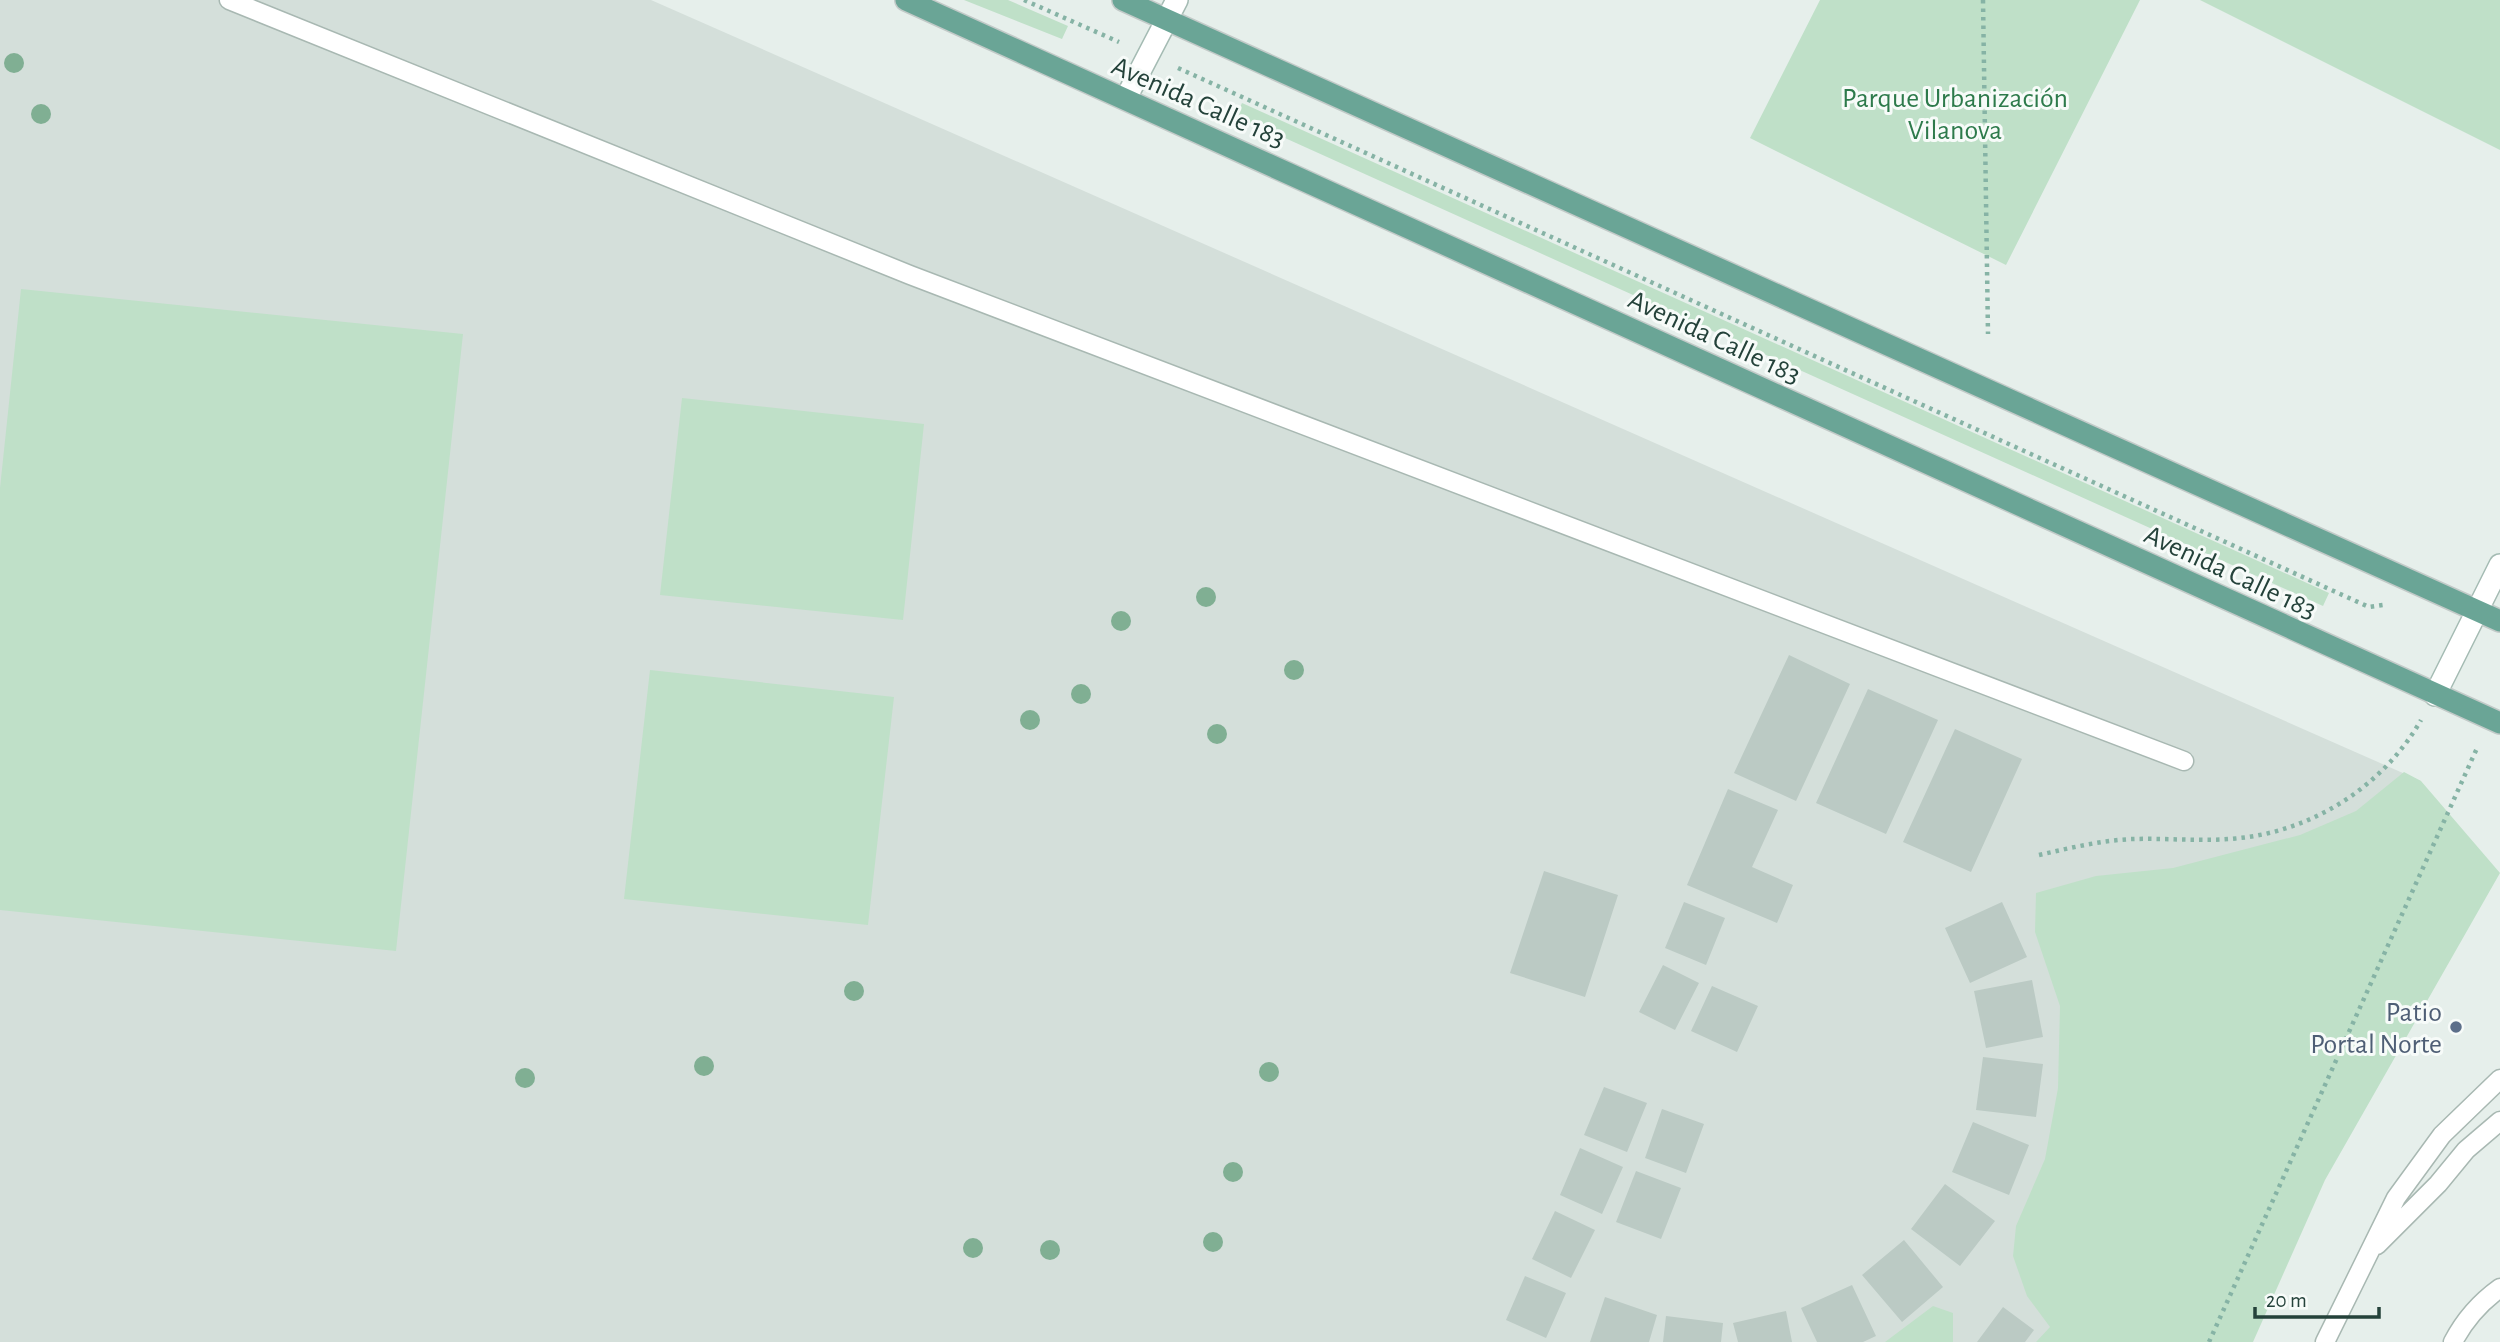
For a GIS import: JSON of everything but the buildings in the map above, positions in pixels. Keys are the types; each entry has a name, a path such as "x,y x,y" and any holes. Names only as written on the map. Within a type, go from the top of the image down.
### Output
{"main road":[{"name":"Avenida Calle 183","path":"906,0 2495,721"},
{"path":"1123,0 2500,621"}],"street":[{"path":"1126,98 1177,0"},
{"path":"2435,695 2500,565"}],"lane":[{"path":"229,0 910,275 2184,761"},
{"path":"2325,1342 2396,1198 2442,1135 2500,1079"},
{"path":"2365,1258 2438,1184 2466,1150 2500,1121"},
{"path":"2454,1342 2463,1323 2479,1304 2500,1289"}],"path":[{"path":"1024,0 1091,29"},
{"path":"1983,0 1988,334"},
{"path":"1216,85 2369,607"},
{"path":"2039,855 2130,839 2241,838 2306,821 2356,795 2404,748 2435,695"},
{"path":"2209,1342 2495,721"}],"shaded area":[{"path":"0,0 651,0 2421,781 2159,1342 0,1342"}],"green space":[{"path":"964,0 1008,0 1068,26 1062,39"},
{"name":"Parque Urbanización Vilanova","path":"1820,0 2140,0 2006,265 1750,138"},
{"path":"2200,0 2500,0 2500,150"},
{"path":"1242,103 2329,593 2323,606 1236,116"},
{"path":"21,289 463,334 396,951 0,910 0,488"},
{"path":"682,398 924,424 903,620 660,595"},
{"path":"650,670 894,697 868,925 624,899"},
{"path":"2404,772 2421,781 2500,873 2325,1180 2253,1342 2036,1342 2050,1327 2027,1296 2013,1256 2016,1226 2045,1159 2058,1088 2060,1006 2035,932 2036,893 2096,876 2173,868 2300,835 2356,811"},
{"path":"1933,1306 1953,1313 1953,1342 1885,1342"}],"place":[{"name":"Patio Portal Norte","path":"2456,1027"}]}
